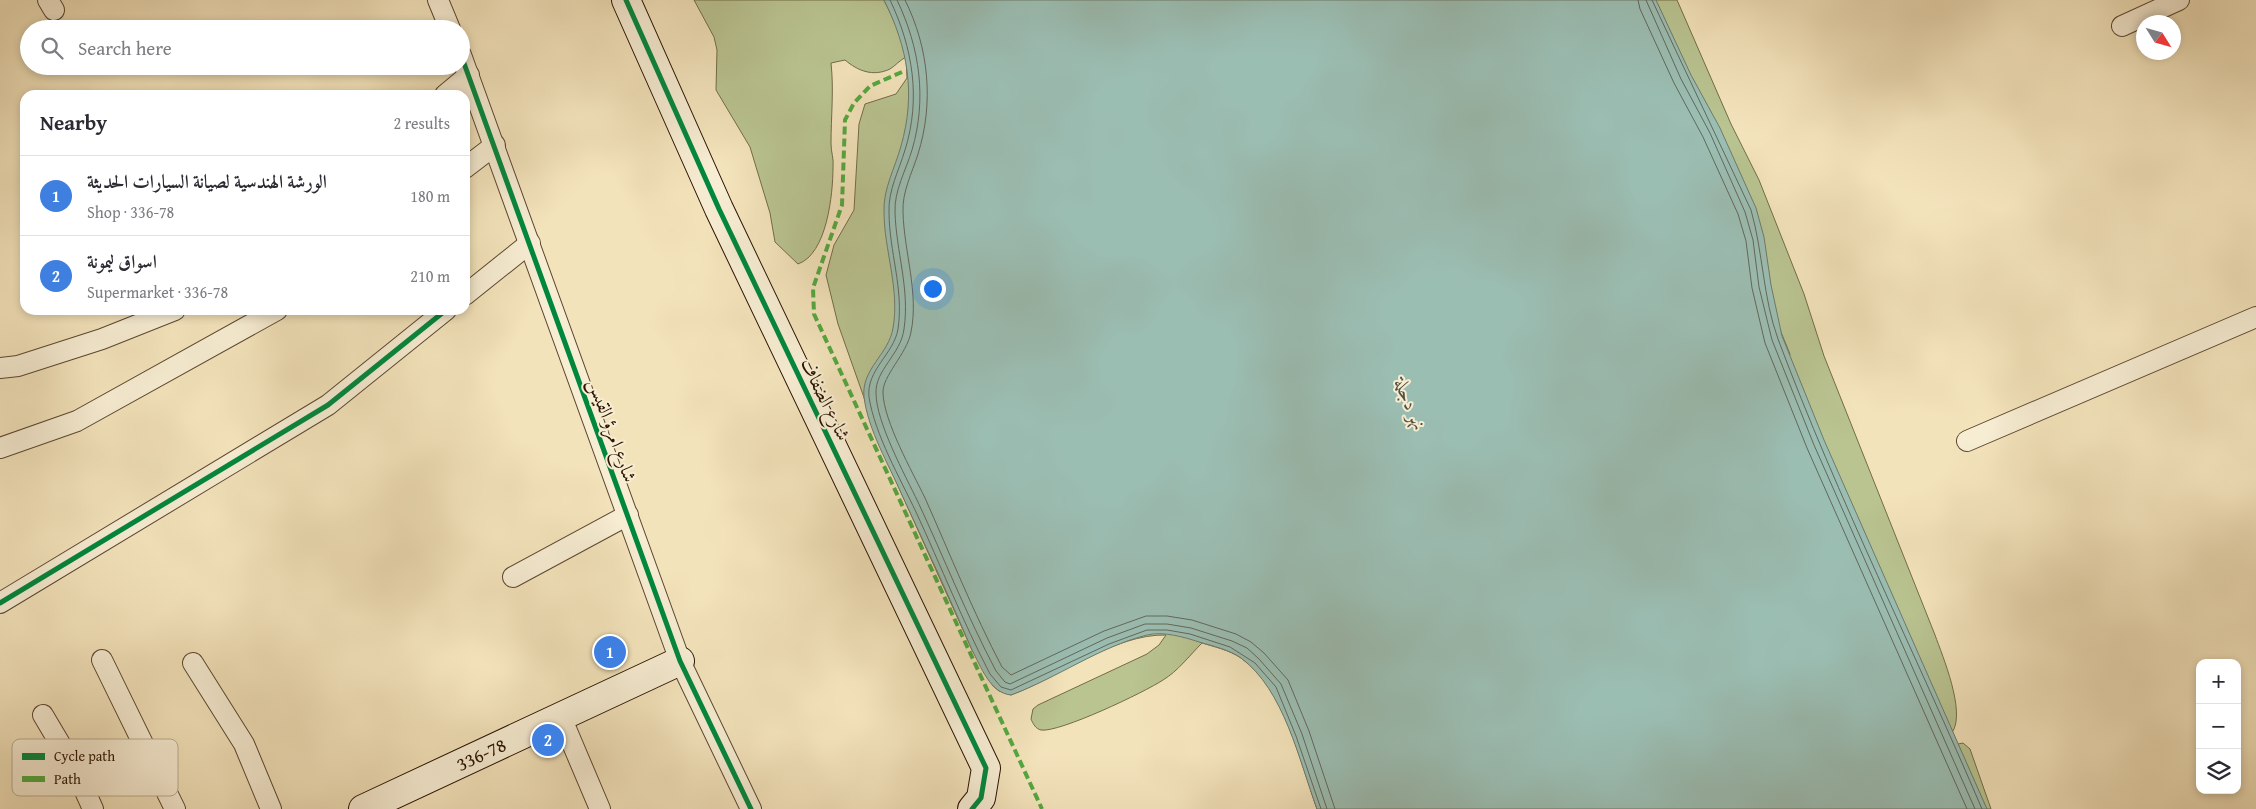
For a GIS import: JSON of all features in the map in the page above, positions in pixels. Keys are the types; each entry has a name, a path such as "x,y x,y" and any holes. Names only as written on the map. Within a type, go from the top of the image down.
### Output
{"street":[{"path":"438,0 446,20"},
{"name":"شارع الضفاف","path":"626,0 723,217 986,768 981,798 972,809"},
{"path":"2122,26 2179,0"},
{"path":"451,90 468,75"},
{"name":"شارع امرؤ القيس","path":"469,75 680,661 751,809"},
{"path":"470,164 495,146"},
{"path":"470,291 530,243"},
{"path":"0,368 18,366 55,354 161,315"},
{"path":"0,448 77,421 268,315"},
{"path":"0,603 328,405 440,315"},
{"path":"1968,441 2256,317"},
{"path":"513,577 628,515"},
{"path":"102,660 141,739"},
{"name":"336-78","path":"363,809 680,661"},
{"path":"193,663 244,744 271,809"},
{"path":"43,715 57,739"},
{"path":"561,717 600,809"},
{"path":"87,796 93,809"},
{"path":"169,796 175,809"}],"green space":[{"path":"694,0 884,0 898,29 906,57 890,69 872,73 860,70 845,60 831,63 831,144 833,164 830,207 822,236 816,248 808,258 798,264 775,242 770,213 750,147 716,90 717,50 714,37"},
{"path":"1644,0 1677,0 1731,124 1759,180 1804,294 1824,356 1943,656 1955,697 1956,722 1953,731 1945,734 1787,366 1790,354"},
{"path":"906,57 1212,491 1300,756 1289,727 1269,688 1256,671 1241,658 1222,649 1202,643 1174,672 1153,686 1083,719 1051,729 1041,730 1035,726 1031,719 1033,709 1038,705 1147,654 1159,645 1166,635 1127,641 1011,695 999,691 993,686 972,650 885,457 838,324 826,275 834,245 854,210 859,124 865,104 896,94 907,78"},
{"path":"1963,743 1970,749 1991,809 1942,809 1960,750 1958,744"}],"water":[{"name":"نهر دجلة","path":"884,0 1656,0 1691,75 1720,128 1756,208 1764,237 1771,285 1782,336 1824,440 1987,809 1317,809 1296,748 1279,707 1256,672 1241,658 1227,650 1173,635 1147,635 1112,647 1011,695 997,690 987,678 972,650 880,447 870,422 864,397 864,387 867,378 886,346 893,328 895,299 886,241 884,203 887,187 906,127 909,90 904,54 899,36"}],"marked path":[{"path":"902,72 870,86 854,103 845,120 842,205 813,288 814,314 1042,809"}],"cycle path":[{"path":"626,0 719,209 986,768 981,798 972,809"},
{"path":"468,75 680,661 751,809"},
{"path":"0,603 328,405 440,315"}],"place":[{"name":"الورشة الهندسية لصيانة السيارات الحديثة","path":"610,652"},
{"name":"اسواق ليمونة","path":"548,740"}]}
